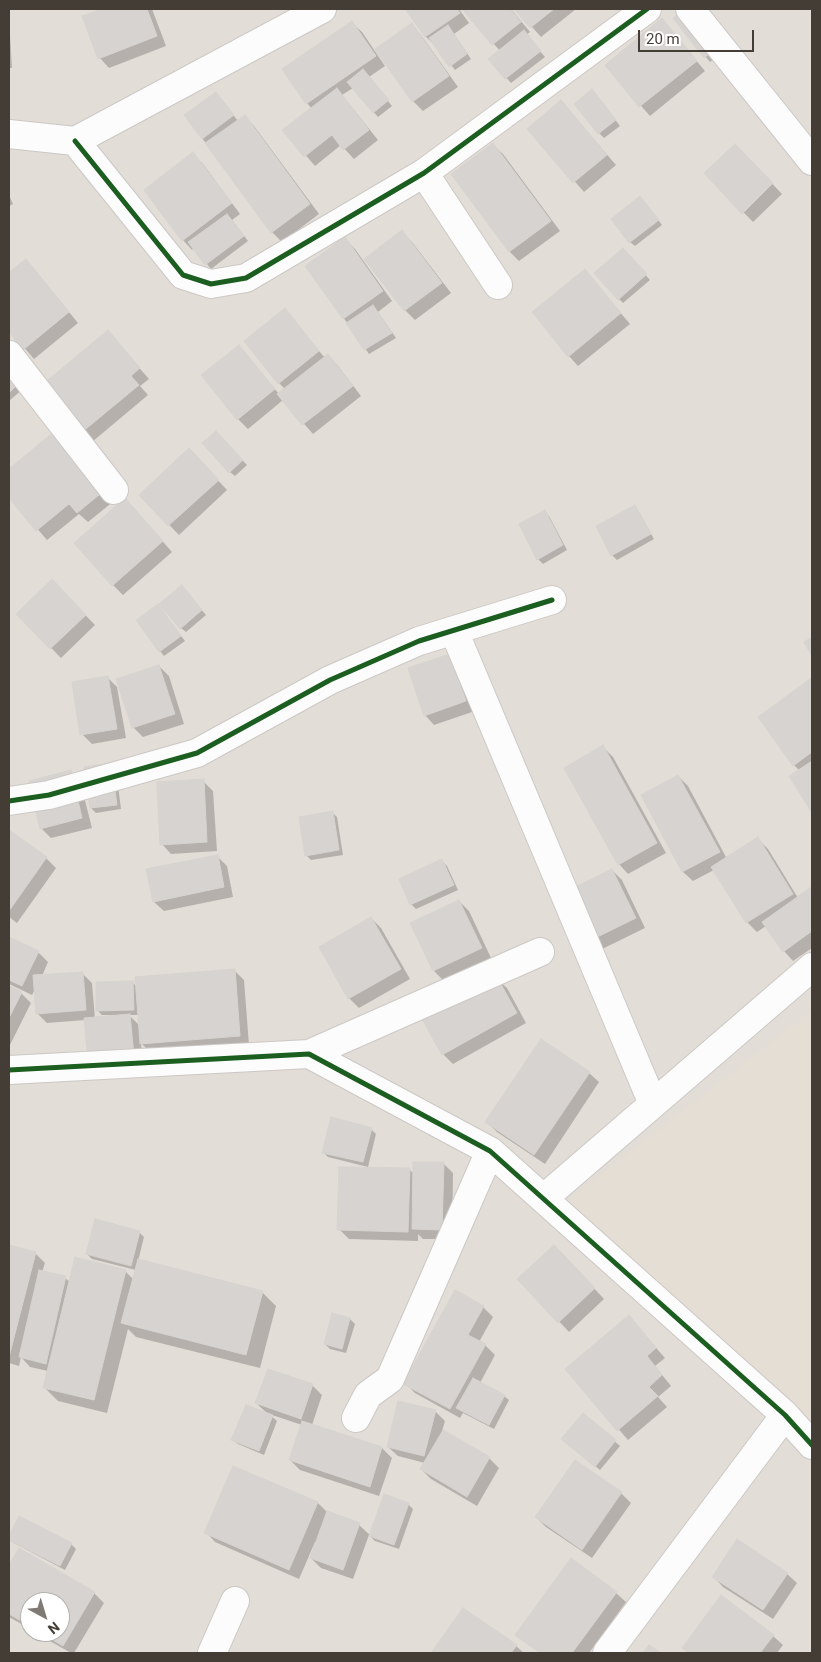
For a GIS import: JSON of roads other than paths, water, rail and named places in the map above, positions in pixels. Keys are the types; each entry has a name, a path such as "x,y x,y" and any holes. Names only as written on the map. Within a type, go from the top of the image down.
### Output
{"street":[{"path":"9,134 75,141 322,9"},
{"path":"75,141 183,276 211,284 246,278 424,173 648,9"},
{"path":"690,9 812,161"},
{"path":"424,173 498,285"},
{"path":"9,355 114,490"},
{"path":"9,801 49,795 197,753 330,680 419,641 552,600"},
{"path":"454,631 653,1104"},
{"path":"9,1070 309,1054 540,952"},
{"path":"544,1198 812,967"},
{"path":"309,1054 490,1151 784,1414 812,1445"},
{"path":"356,1418 368,1394 390,1380 490,1151"},
{"path":"607,1653 784,1414"},
{"path":"212,1653 235,1601"}]}
